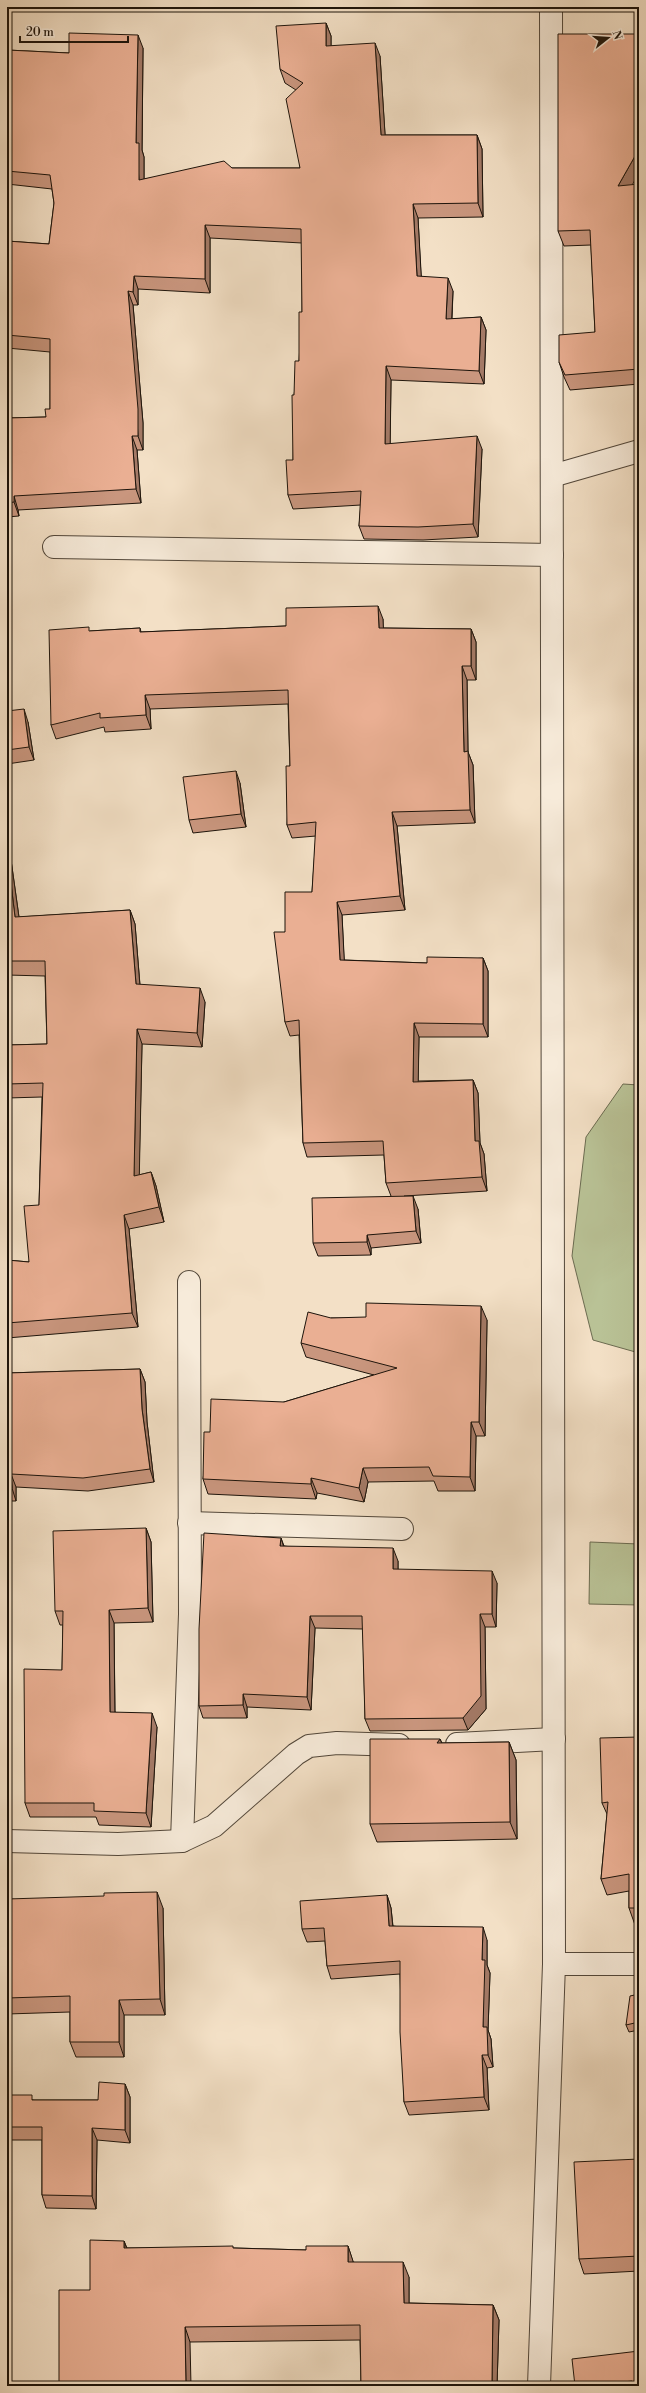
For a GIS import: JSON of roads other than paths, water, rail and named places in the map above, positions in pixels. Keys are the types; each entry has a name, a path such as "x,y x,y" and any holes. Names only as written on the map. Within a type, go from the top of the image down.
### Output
{"street":[{"path":"539,2386 554,1964 551,7"},
{"path":"552,476 639,451"},
{"path":"604,461 639,463"},
{"path":"54,547 552,555"},
{"path":"182,1841 190,1614 189,1282"},
{"path":"189,1523 402,1529"},
{"path":"440,1745 554,1739"},
{"path":"7,1840 118,1844 182,1841 214,1826 296,1754 309,1746 337,1743 418,1745"},
{"path":"554,1964 639,1964"}]}
